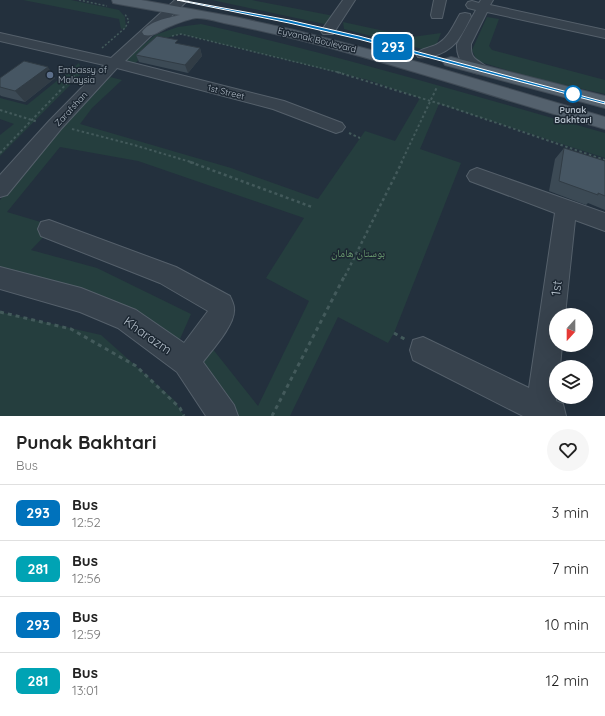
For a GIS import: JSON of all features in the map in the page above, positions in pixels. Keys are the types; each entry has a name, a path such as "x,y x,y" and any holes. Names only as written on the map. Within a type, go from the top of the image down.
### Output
{"main road":[{"name":"Eyvanak Boulevard","path":"116,0 175,3 328,31 423,54 605,102"},
{"path":"116,0 136,7 139,12 137,24 168,22 198,14"},
{"name":"Eyvanak Boulevard","path":"175,3 198,14 281,31 351,48 605,123"}],"street":[{"path":"328,31 349,0"},
{"path":"437,15 440,0"},
{"name":"Zarafshan","path":"0,169 137,24 175,3"},
{"path":"479,3 605,34"},
{"path":"423,54 444,48 449,44 479,3"},
{"path":"479,3 464,44 463,54 470,64 481,70"},
{"name":"1st Street","path":"0,38 103,61 278,105 336,127"},
{"name":"Zarafshan","path":"0,189 43,123"},
{"path":"477,176 605,222"},
{"name":"1st","path":"545,414 566,209"},
{"path":"49,229 168,275 221,305 221,315 186,362"},
{"name":"Kharazm","path":"0,278 82,300 128,319 186,362 223,416"},
{"path":"422,350 545,414"}],"path":[{"path":"0,153 43,123 103,61 124,28 137,24"},
{"path":"172,36 181,34 338,72 605,160"},
{"path":"272,416 381,206 440,81"},
{"path":"0,110 43,123 110,138 182,159 241,178 312,207"},
{"path":"0,312 71,328 136,366 180,408 184,416"}],"green space":[{"path":"23,0 71,0 119,10 125,17 126,28 121,29 119,19"},
{"path":"212,0 252,0 334,16 329,25"},
{"path":"487,17 499,19 489,46 492,50 605,80 605,94 533,78 477,61 472,50"},
{"path":"343,22 412,37 441,33 436,46 422,49 344,29"},
{"name":"بوستان هامان","path":"201,24 354,62 605,133 605,158 439,104 420,149 461,163 394,333 388,343 338,317 290,416 227,416 195,360 208,343 258,406 309,301 266,278 304,218 138,161 60,147 7,212 54,226 31,250 97,268 191,314 176,348 0,273 0,200 59,128 110,77 122,80 92,108 80,124 231,168 318,199 365,131 395,141 420,98 368,80 181,34 162,39 133,65 123,62 155,35 178,27"},
{"path":"79,63 82,73 0,156 0,135 14,124 0,119 0,98 27,105"},
{"path":"0,312 101,335 174,400 184,416 0,416"}],"building":[{"path":"157,36 178,40 175,43 200,48 185,65 136,55"},
{"path":"24,61 48,67 15,91 0,87 0,78"},
{"path":"564,148 605,161 605,196 598,193 598,195 559,181"}],"bus line":[{"name":"293","path":"180,0 289,21 423,54 605,102"}],"place":[{"name":"Embassy of Malaysia","path":"50,75"},
{"name":"Punak Bakhtari","path":"573,94"}]}
